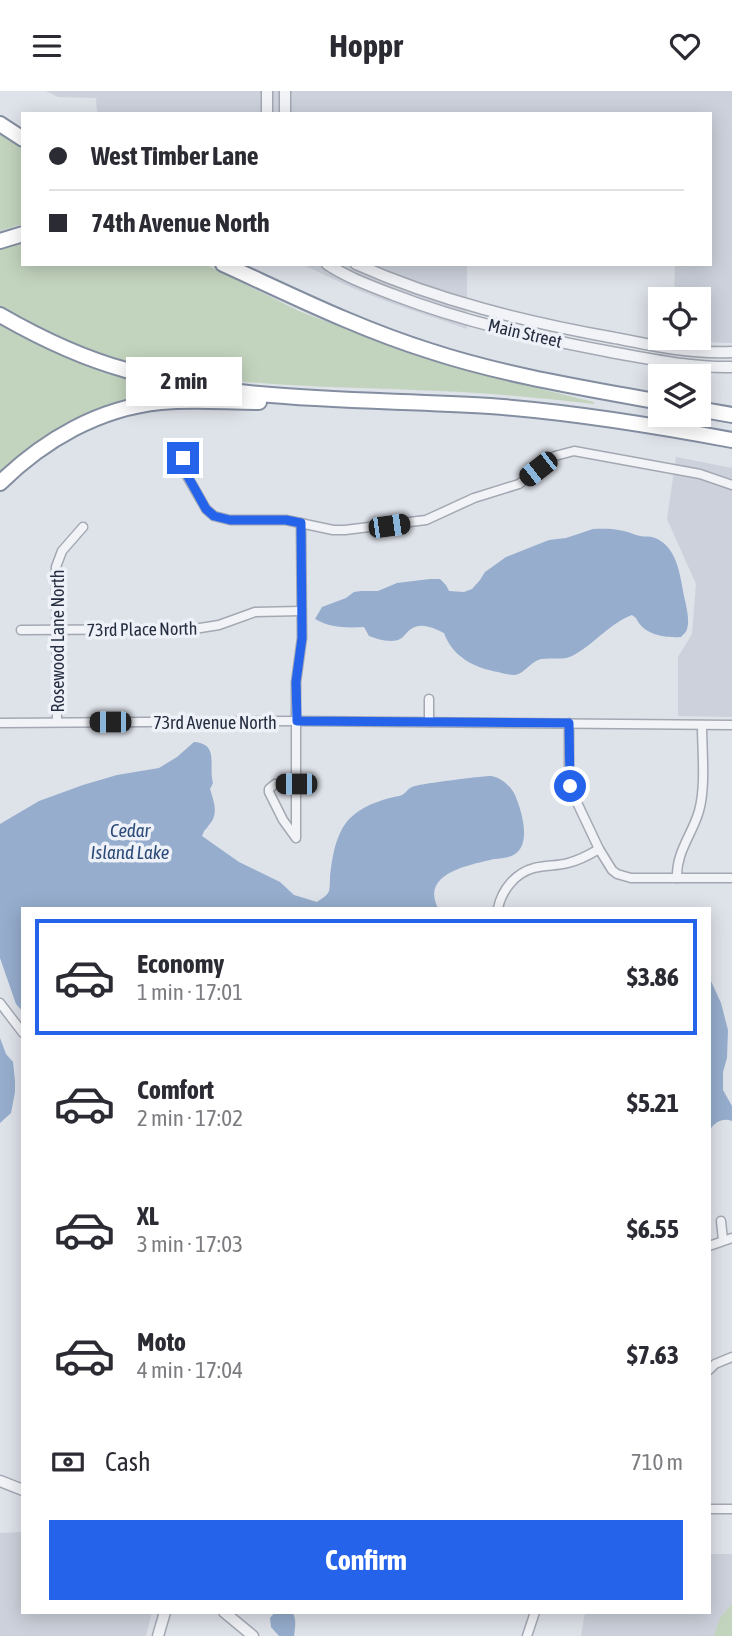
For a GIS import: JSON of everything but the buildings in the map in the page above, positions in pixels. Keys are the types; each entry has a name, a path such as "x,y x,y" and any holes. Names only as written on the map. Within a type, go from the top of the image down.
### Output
{"highway":[{"path":"0,124 21,138"},
{"path":"0,241 21,235"},
{"path":"227,266 386,336 453,358 648,400"},
{"path":"241,266 320,308"},
{"path":"0,315 79,354 125,370 198,386 324,399 475,405 545,411 651,425 732,440"},
{"path":"0,483 22,462 66,432 86,422 132,407 178,401 373,401"},
{"path":"711,411 732,415"}],"street":[{"path":"267,91 267,112"},
{"path":"285,91 285,112"},
{"name":"Main Street","path":"331,266 359,281 414,303 506,330 677,364 732,367"},
{"name":"Main Street","path":"361,266 417,289 537,323 679,350 732,352"},
{"path":"183,458 187,475 206,509 214,516 230,520 286,520 333,530 426,520 474,498 519,484 555,456 566,453 584,452 700,474 732,485"},
{"path":"296,784 275,784 269,792 296,838 297,721 296,682 301,648 301,523"},
{"name":"Rosewood Lane North","path":"57,722 55,575 62,551 83,527"},
{"name":"73rd Place North","path":"21,630 194,629 219,625 255,612 301,611"},
{"path":"429,699 429,722"},
{"name":"73rd Avenue North","path":"0,723 297,721 732,725"},
{"path":"569,723 570,786 599,849 612,870 620,876 631,878 732,878"},
{"path":"677,878 677,860 697,817 701,800 702,725"},
{"path":"498,907 503,892 524,873 573,862 599,849"},
{"path":"0,1003 21,1030"},
{"path":"711,1244 728,1239 721,1221"},
{"path":"711,1368 732,1357"},
{"path":"0,1481 21,1489"},
{"path":"711,1509 732,1509"},
{"path":"158,1636 164,1614"},
{"path":"226,1614 253,1636"},
{"path":"527,1636 534,1614"}],"shaded area":[{"path":"46,91 732,91 732,343 711,342 711,287 674,287 675,266 712,266 712,112 97,112 96,98 58,97"},
{"path":"305,266 467,266 467,329 394,304"},
{"path":"676,457 732,468 732,717 678,716 678,657 692,634 696,584 667,519"},
{"path":"21,1532 21,1614 152,1614 146,1636 0,1636 0,1533"},
{"path":"711,1554 732,1554 732,1636 581,1636 585,1614 711,1614"}],"green space":[{"path":"0,131 21,144 21,225 0,231"},
{"path":"21,240 21,266 209,266 299,311 414,355 594,404 478,393 269,384 159,369 105,355 52,335 0,307 0,245"},
{"path":"0,323 77,361 183,391 183,395 116,405 77,418 36,443 0,474"},
{"path":"732,1604 732,1636 714,1636 720,1618"}],"water":[{"path":"593,529 626,531 638,536 652,537 667,546 679,570 687,613 687,630 681,637 649,632 632,615 616,623 570,657 541,659 520,673 512,675 489,670 465,660 452,648 444,633 432,628 415,627 400,639 387,641 369,636 364,627 339,627 315,619 322,607 354,592 378,591 397,583 440,579 449,591 464,592 472,589 485,572 506,557 549,540 566,538"},
{"name":"Cedar Island Lake","path":"194,742 202,744 210,751 213,783 210,789 215,812 202,836 239,862 280,882 294,895 317,902 329,891 335,846 347,822 359,811 401,795 410,788 450,780 486,776 498,778 511,788 515,795 524,826 523,842 513,855 461,868 441,879 434,896 438,907 21,907 21,1010 16,1004 0,958 0,824 39,801 117,775 159,768"},
{"path":"711,981 721,1003 728,1030 723,1090 732,1106 732,1121 725,1120 711,1129"},
{"path":"0,1038 6,1054 13,1062 15,1092 11,1113 0,1123"},
{"path":"273,1614 293,1614 294,1636 279,1636 271,1627 270,1618"}],"route":[{"path":"183,458 187,475 206,509 214,516 230,520 286,520 301,523 302,638 296,682 297,721 569,723 570,786"}]}
